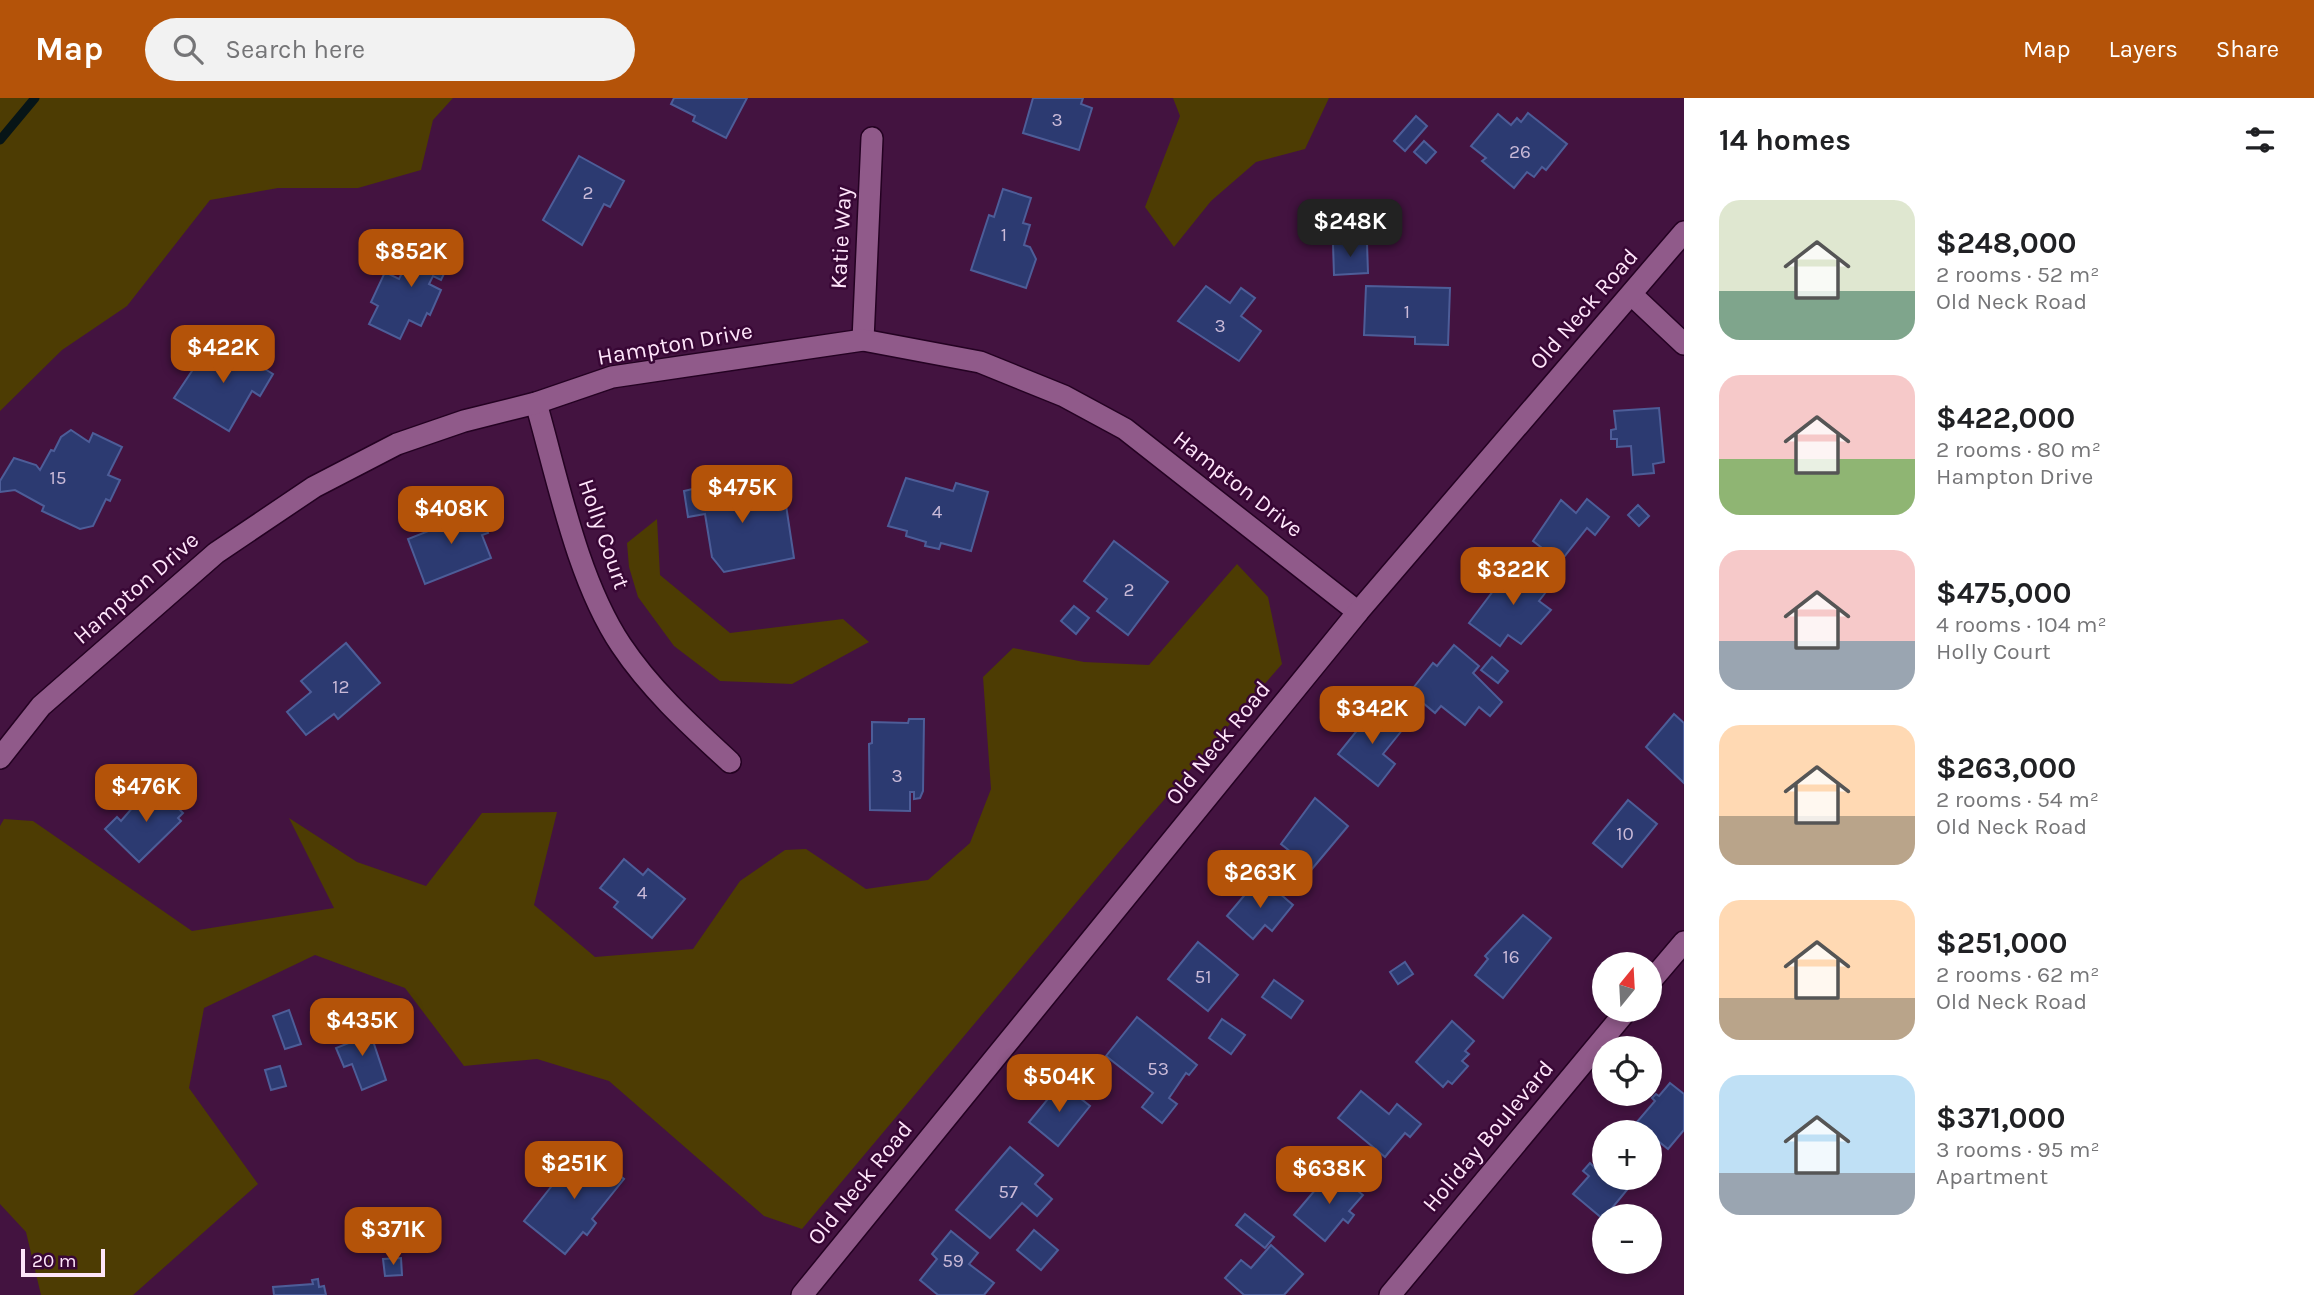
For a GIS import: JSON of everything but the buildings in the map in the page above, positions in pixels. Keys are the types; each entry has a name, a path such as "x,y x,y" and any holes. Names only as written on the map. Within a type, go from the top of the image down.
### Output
{"street":[{"name":"Katie Way","path":"863,340 872,138"},
{"name":"Old Neck Road","path":"802,1295 1358,612 1684,232"},
{"path":"1632,295 1684,344"},
{"name":"Hampton Drive","path":"0,758 41,706 216,553 314,487 397,444 464,421 536,404 612,377 863,340 980,362 1064,396 1125,429 1358,612"},
{"name":"Holly Court","path":"536,404 589,584 620,645 669,705 730,762"},
{"path":"1662,968 1684,942"},
{"name":"Holiday Boulevard","path":"1390,1295 1617,1022"}],"shaded area":[{"path":"0,98 453,98 433,120 421,170 358,188 278,188 210,200 127,306 62,350 0,411"},
{"path":"1173,98 1329,98 1305,149 1256,162 1211,201 1174,247 1145,207 1180,116"},
{"path":"657,519 660,575 730,633 843,619 869,642 792,684 720,681 674,646 638,597 629,567 627,543"},
{"path":"1237,564 1268,597 1282,664 1117,854 802,1229 764,1216 609,1081 537,1059 464,1066 405,988 315,955 204,1008 189,1088 258,1184 133,1295 41,1295 26,1232 0,1204 0,826 4,819 33,821 192,931 334,908 289,818 357,862 426,886 482,813 557,812 534,905 595,957 693,949 740,881 785,850 806,849 866,889 928,880 970,843 991,789 983,677 1013,648 1084,662 1149,665"}],"waterway":[{"path":"0,140 35,98"}]}
